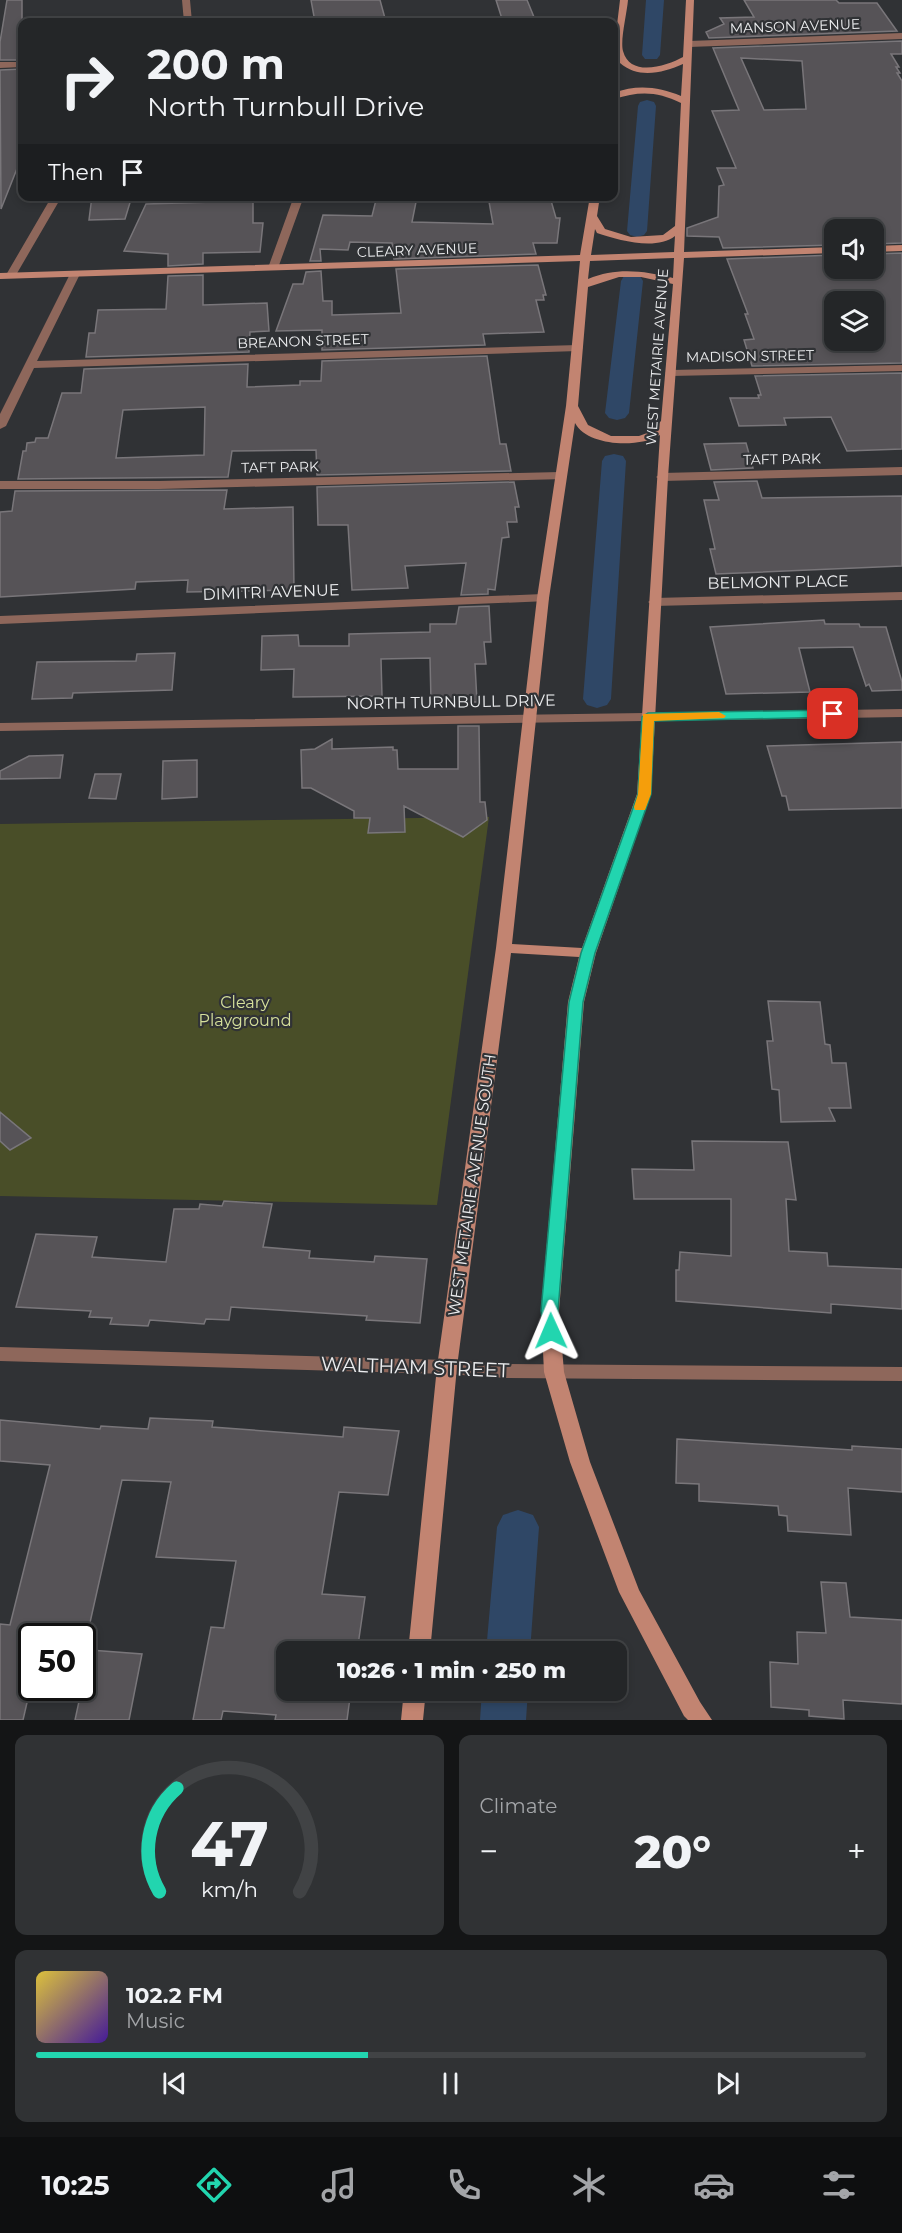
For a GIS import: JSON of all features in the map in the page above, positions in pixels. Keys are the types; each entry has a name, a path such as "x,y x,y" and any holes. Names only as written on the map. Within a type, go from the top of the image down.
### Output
{"main road":[{"path":"618,39 624,0"},
{"name":"WEST METAIRIE AVENUE","path":"690,0 680,255 662,477 644,794 588,953 576,1002 551,1299 554,1372 580,1462 629,1592 692,1709 701,1720"},
{"path":"618,48 625,63 636,68 654,71 675,66 688,58"},
{"path":"618,94 643,89 672,94 685,100"},
{"path":"531,719 543,598 572,406 585,258 594,201"},
{"path":"592,216 601,231 630,240 666,238 680,227"},
{"path":"884,249 902,248"},
{"name":"CLEARY AVENUE","path":"6,276 824,250"},
{"path":"583,285 597,278 626,273 642,273 678,282"},
{"path":"572,406 583,427 609,439 641,441 654,434 668,420"},
{"name":"WEST METAIRIE AVENUE SOUTH","path":"420,1641 447,1367 504,948 531,719"},
{"path":"504,948 588,953"},
{"path":"412,1720 414,1701"}],"street":[{"path":"186,0 188,18"},
{"name":"MANSON AVENUE","path":"689,44 902,36"},
{"path":"0,65 18,65"},
{"path":"6,276 54,201"},
{"path":"273,268 297,201"},
{"path":"0,426 75,274"},
{"name":"BREANON STREET","path":"30,365 578,348"},
{"name":"MADISON STREET","path":"671,373 902,368"},
{"name":"TAFT PARK","path":"662,477 902,471"},
{"name":"TAFT PARK","path":"0,485 159,485 560,476"},
{"name":"BELMONT PLACE","path":"654,602 902,596"},
{"name":"DIMITRI AVENUE","path":"0,620 543,598"},
{"name":"NORTH TURNBULL DRIVE","path":"0,727 902,713"},
{"name":"WALTHAM STREET","path":"0,1354 554,1372 902,1374"}],"green space":[{"name":"Cleary Playground","path":"489,817 437,1205 0,1196 0,824"}],"building":[{"path":"7,0 22,0 22,18 18,18 18,60 0,60 0,42"},
{"path":"311,0 380,0 385,18 314,18"},
{"path":"496,0 527,0 534,18 502,18"},
{"path":"744,0 836,0 839,3 877,3 897,31 709,38 706,32 724,24 720,18 754,17"},
{"path":"902,41 902,54 891,54 899,67 896,67 900,73 897,73 902,81 902,243 884,244 884,219 824,219 824,245 723,248 719,237 687,236 687,228 718,217 719,186 724,185 717,168 736,168 712,111 739,110 713,48","holes":["741,58 802,61 806,109 764,110"]},
{"path":"18,69 18,166 1,209 0,70"},
{"path":"91,201 130,201 125,219 89,220"},
{"path":"253,201 253,223 263,223 260,252 203,253 203,264 168,266 168,254 124,251 146,204"},
{"path":"376,201 416,201 412,222 493,224 489,201 551,201 556,218 560,218 557,243 533,243 536,254 394,259 392,243 350,242 348,250 320,249 321,261 310,261 323,215 372,216"},
{"path":"902,253 902,363 752,366 744,340 754,339 745,314 748,314 727,259 824,255 824,279 884,279 884,254"},
{"path":"538,265 546,295 543,295 544,300 536,300 544,332 483,334 485,345 322,350 322,330 276,331 293,284 303,284 306,272 321,271 323,301 332,301 332,315 401,313 396,269"},
{"path":"203,275 203,305 267,303 269,331 250,332 249,352 86,357 89,333 95,333 98,310 166,309 168,276"},
{"path":"487,356 500,444 506,444 511,471 317,475 316,450 232,451 228,477 18,479 23,451 26,451 27,443 35,442 36,438 48,438 62,393 81,393 84,369 248,364 247,387 300,385 300,381 321,381 322,361","holes":["205,407 204,455 116,458 123,410"]},
{"path":"902,373 902,449 847,451 831,417 784,418 786,425 739,426 730,398 759,398 758,395 761,395 755,376"},
{"path":"746,443 753,468 711,470 704,444"},
{"path":"757,481 762,498 902,496 902,566 716,574 710,549 715,549 704,500 719,500 714,482"},
{"path":"514,482 519,507 515,507 517,522 507,522 509,537 502,538 495,590 488,589 488,594 461,595 466,563 405,566 408,588 352,590 348,525 318,525 317,487"},
{"path":"227,490 224,509 293,507 294,590 187,592 188,580 136,582 135,589 0,597 0,512 12,511 15,491"},
{"path":"489,606 491,642 484,642 486,664 475,664 477,702 431,702 430,658 381,659 382,696 293,697 294,669 261,670 262,636 298,635 299,646 349,646 349,634 430,632 430,624 456,624 459,607"},
{"path":"824,620 825,624 886,627 902,682 902,690 872,691 869,684 866,686 853,647 799,648 810,692 726,694 710,627"},
{"path":"175,653 172,690 73,693 72,698 32,699 37,662 136,661 137,654"},
{"path":"458,726 479,726 480,802 485,802 487,820 463,837 404,806 405,832 368,833 370,818 354,818 354,811 311,788 302,788 301,750 315,749 332,739 332,749 393,747 393,750 397,750 398,769 458,769"},
{"path":"902,742 902,808 789,810 786,796 782,796 767,746"},
{"path":"63,755 60,778 0,779 0,771 29,756"},
{"path":"197,760 197,797 162,799 163,761"},
{"path":"95,774 121,774 116,799 89,798"},
{"path":"768,1001 820,1002 825,1044 830,1045 832,1063 846,1063 851,1108 829,1108 835,1121 781,1122 779,1090 772,1089 767,1041 773,1041"},
{"path":"0,1112 31,1138 10,1150 0,1141"},
{"path":"692,1141 788,1142 796,1200 786,1199 789,1251 827,1253 828,1266 902,1269 902,1309 831,1304 831,1313 676,1301 676,1270 679,1270 680,1252 731,1256 731,1199 634,1199 632,1169 694,1170"},
{"path":"224,1201 272,1204 263,1247 310,1251 309,1258 374,1262 375,1256 427,1259 420,1323 366,1320 367,1316 231,1307 229,1320 206,1319 204,1324 150,1320 148,1326 110,1324 112,1318 89,1317 91,1311 16,1307 36,1234 97,1237 92,1257 166,1262 174,1209 199,1209 200,1204 222,1206"},
{"path":"150,1418 213,1421 212,1427 343,1437 344,1427 399,1431 388,1495 339,1492 322,1594 365,1597 359,1641 276,1641 276,1701 350,1701 347,1720 275,1720 276,1715 223,1711 221,1720 193,1720 211,1627 224,1628 236,1561 156,1557 171,1482 122,1480 90,1623 18,1623 18,1701 27,1701 23,1720 0,1720 0,1624 10,1625 50,1465 0,1461 0,1420 100,1429 101,1426 148,1429"},
{"path":"677,1439 852,1450 852,1446 902,1449 902,1492 848,1488 851,1535 788,1531 787,1516 779,1515 778,1506 699,1501 699,1484 676,1483"},
{"path":"821,1582 846,1583 850,1617 902,1620 902,1704 843,1700 844,1719 809,1716 809,1710 771,1707 770,1662 798,1664 797,1632 826,1633"},
{"path":"96,1650 142,1654 129,1720 75,1720 79,1701 96,1701"}],"waterway":[{"path":"651,55 655,0"},
{"path":"637,231 647,106"},
{"path":"617,413 632,281"},
{"path":"597,699 614,461"},
{"path":"509,1641 518,1527"},
{"path":"503,1720 504,1701"}],"slow traffic":[{"path":"640,807 644,794 647,762 648,717 719,716"}],"route":[{"path":"551,1331 550,1311 576,1002 588,953 644,794 648,717 833,714"}]}
